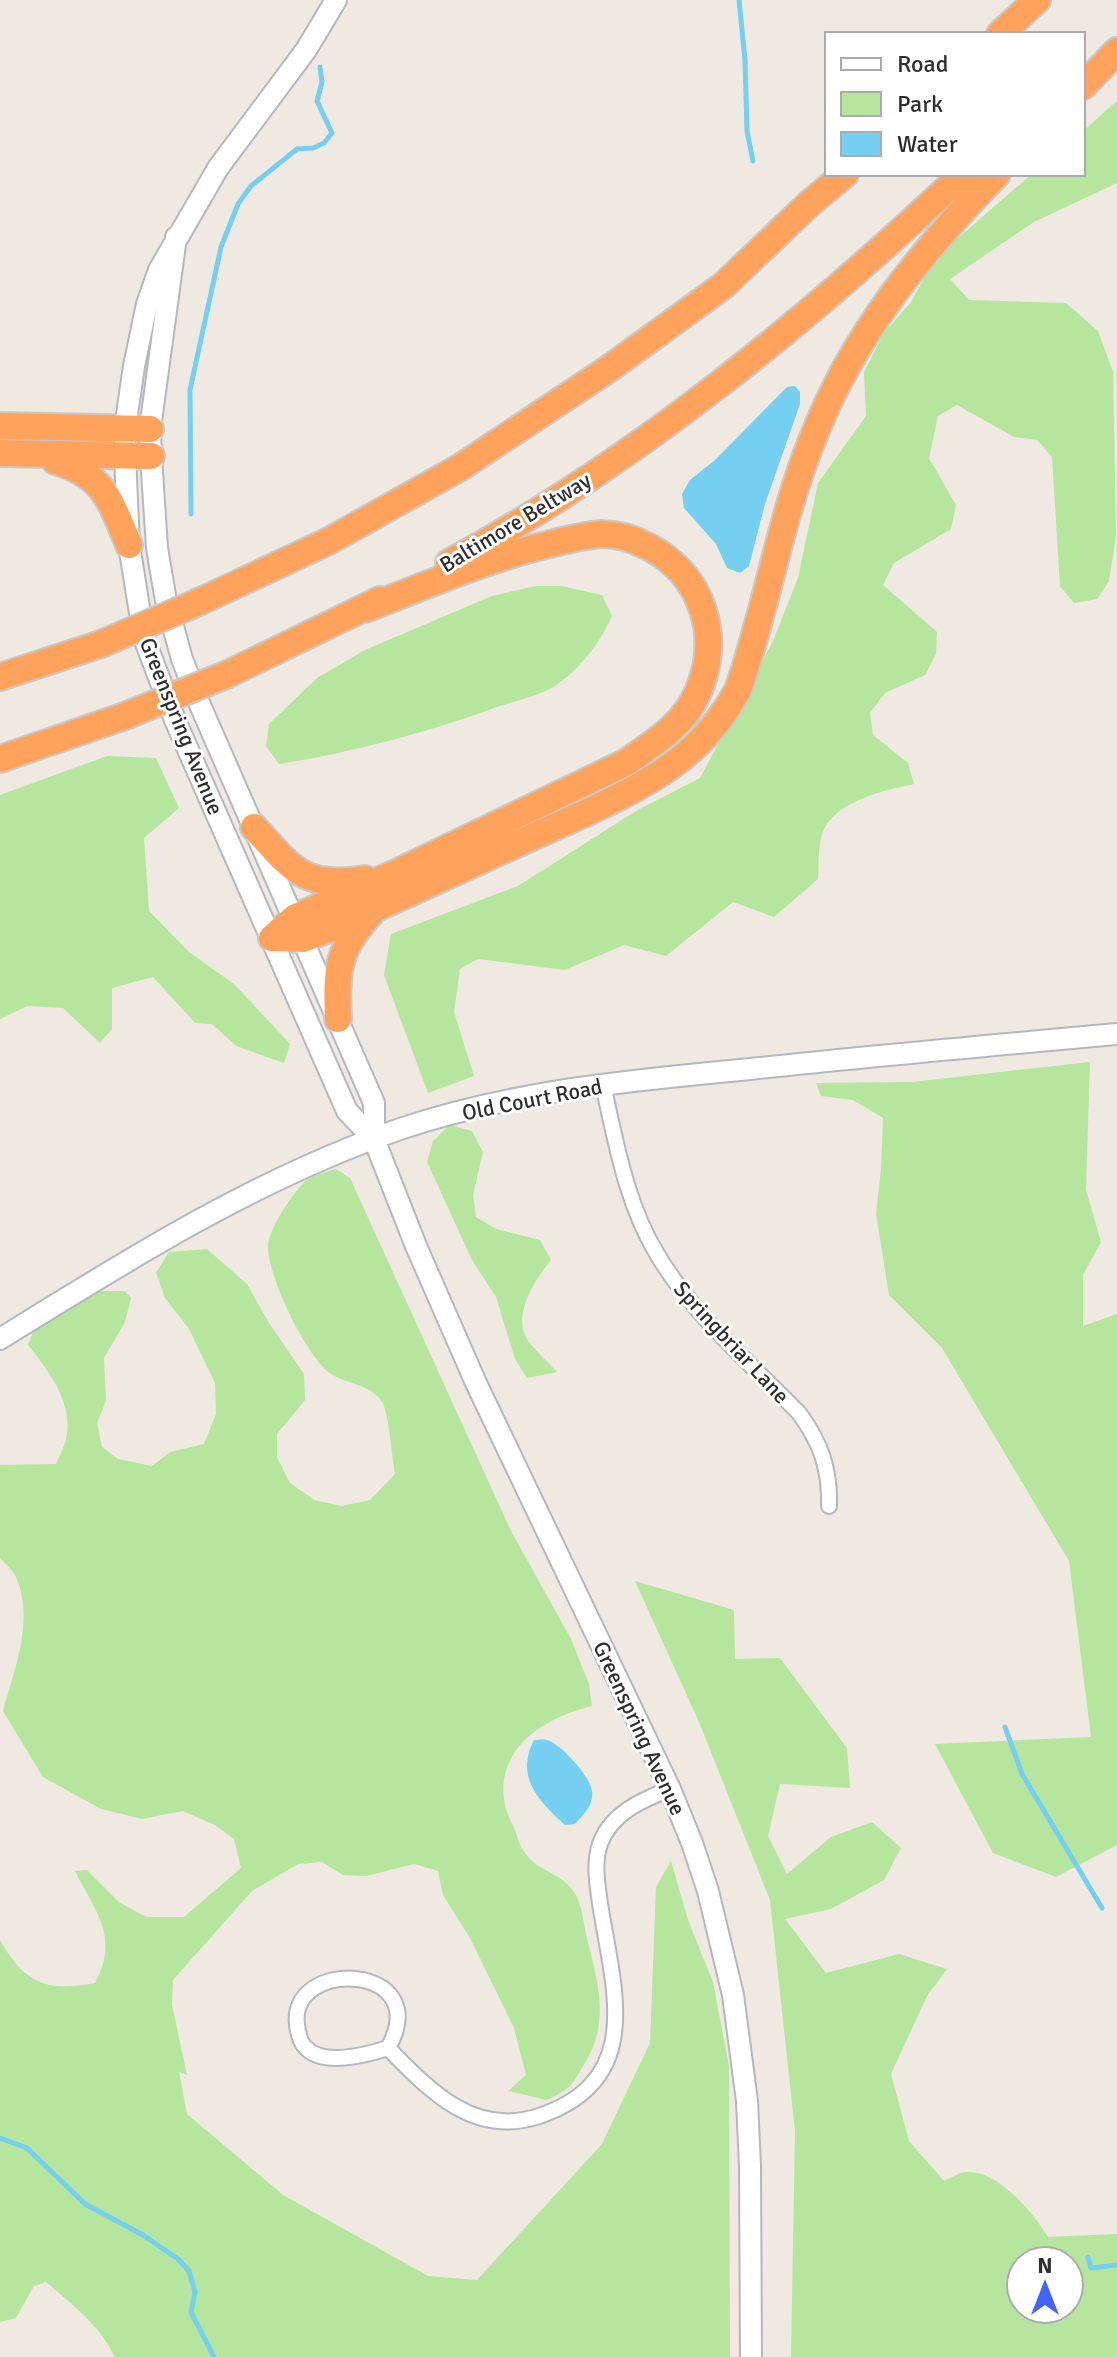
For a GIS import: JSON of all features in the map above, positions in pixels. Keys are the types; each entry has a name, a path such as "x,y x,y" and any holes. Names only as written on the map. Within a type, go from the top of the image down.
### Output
{"highway":[{"path":"1002,32 1037,0"},
{"path":"1085,62 1117,33"},
{"path":"1085,84 1117,51"},
{"path":"0,677 97,644 201,601 329,541 474,459 610,368 723,286 843,176"},
{"name":"Baltimore Beltway","path":"0,759 125,716 228,674 365,609 498,536 651,436 767,347 961,176"},
{"path":"272,938 376,909 598,807 680,758 710,730 728,709 738,690 794,494 812,439 833,390 858,344 892,293 945,228 995,176"},
{"path":"0,426 138,429"},
{"path":"0,453 138,456"},
{"path":"32,454 74,466 90,476 108,496 129,545"},
{"path":"299,928 396,873 597,778 647,748 686,714 707,667 710,643 701,600 676,565 622,536 603,534 531,548 365,609"},
{"path":"0,662 97,644"},
{"path":"254,827 294,871 309,878 340,883 396,873"},
{"path":"338,1019 337,987 343,952 352,934 376,909"}],"main road":[{"name":"Greenspring Avenue","path":"333,6 306,50 218,168 176,237 138,429 129,545 144,638 175,720 347,1111 374,1139"},
{"name":"Greenspring Avenue","path":"138,456 166,601 200,705 374,1103 374,1139 416,1246 476,1383 670,1789 708,1891 725,1957 742,2048 750,2147 751,2357"},
{"name":"Old Court Road","path":"0,1339 191,1222 254,1190 374,1139 459,1113 603,1085 685,1075 1117,1034"}],"street":[{"name":"Springbriar Lane","path":"603,1085 630,1195 656,1252 692,1303 799,1413 813,1432 827,1466 829,1506"},
{"path":"388,2048 427,2088 453,2107 488,2121 533,2118 576,2099 594,2082 612,2048 617,2028 617,2002 599,1896 596,1862 600,1843 610,1826 635,1803 670,1789"},
{"path":"368,1980 391,1995 397,2007 395,2036 388,2048 368,2054 315,2055 303,2046 298,2032 297,2006 305,1994 319,1983 368,1980"}],"green space":[{"path":"1117,101 1117,183 1034,222 950,279 969,300 1066,303 1098,331 1113,372 1116,535 1109,581 1097,599 1074,603 1060,586 1052,457 1037,440 1014,437 957,405 938,416 929,458 956,505 951,529 894,563 883,585 937,632 936,654 925,675 885,693 870,713 873,735 908,763 914,784 861,799 837,813 822,834 818,879 774,917 733,902 666,956 624,945 565,970 478,959 460,969 454,1012 474,1076 428,1093 384,975 391,934 518,886 636,811 700,778 773,641 798,578 818,483 866,416 864,372 884,333 911,302 935,258 1030,176 1085,176 1085,129"},
{"path":"536,586 561,586 602,595 612,616 588,655 555,686 444,725 335,754 279,764 266,746 269,724 317,678 365,650 492,596"},
{"path":"107,756 156,758 179,808 144,838 149,911 189,952 234,984 290,1044 284,1063 236,1046 212,1024 195,1023 153,977 112,988 112,1029 100,1043 63,1008 27,1006 0,1019 0,795"},
{"path":"1090,1062 1086,1190 1101,1242 1083,1275 1083,1326 1117,1314 1117,1845 1056,1877 993,1853 935,1744 1091,1737 1069,1561 942,1348 889,1295 876,1214 883,1118 853,1100 821,1096 816,1083 912,1082"},
{"path":"450,1125 472,1131 483,1152 473,1195 476,1217 496,1229 540,1240 551,1260 532,1287 522,1319 527,1339 557,1372 527,1378 515,1359 496,1297 472,1260 427,1162 433,1141"},
{"path":"336,1169 350,1178 511,1531 571,1639 589,1684 592,1706 557,1718 526,1739 507,1767 503,1785 506,1808 523,1850 535,1863 568,1885 579,1902 598,1986 600,2017 593,2048 566,2089 547,2100 508,2091 526,2075 514,2028 470,1938 443,1895 438,1871 414,1864 367,1876 343,1875 322,1862 298,1864 252,1891 173,1980 172,2005 187,2075 179,2072 187,2114 283,2195 428,2276 477,2280 602,2144 650,2043 656,1887 671,1861 688,1920 713,1982 729,2066 730,2357 115,2357 93,2325 46,2282 34,2286 16,2318 0,2322 0,1940 18,1967 38,1981 63,1986 95,1983 102,1967 105,1938 97,1912 75,1871 87,1870 119,1902 146,1917 184,1917 241,1868 234,1839 215,1825 183,1811 142,1819 101,1809 43,1777 3,1711 21,1645 24,1610 16,1577 0,1558 0,1465 56,1464 68,1426 58,1389 28,1345 35,1327 99,1291 125,1291 131,1298 125,1322 104,1358 106,1401 97,1423 102,1447 118,1459 152,1466 170,1452 204,1444 216,1414 215,1383 189,1329 165,1298 156,1273 169,1252 207,1249 247,1284 304,1374 305,1400 277,1434 277,1457 290,1483 314,1500 342,1506 370,1500 395,1474 382,1402 363,1387 332,1374 316,1359 281,1294 268,1248 276,1222 302,1185 314,1176"},
{"path":"635,1581 734,1610 735,1659 780,1658 847,1748 850,1788 780,1784 768,1836 787,1874 831,1837 872,1822 901,1848 884,1880 831,1909 785,1919 826,1973 899,1954 947,1969 927,1996 891,2074 909,2141 944,2181 961,2173 974,2172 1000,2183 1023,2204 1048,2237 1117,2234 1117,2357 791,2357 795,2131 770,1900 699,1722"}],"water":[{"path":"795,386 800,392 800,404 765,504 749,566 740,573 727,568 716,544 684,508 682,494 690,480 715,460 787,387"},
{"path":"534,1740 553,1742 581,1770 590,1785 590,1805 575,1824 565,1825 546,1807 532,1787 527,1765"}],"waterway":[{"path":"739,0 747,131 753,161"},
{"path":"191,514 190,390 221,247 238,204 251,186 297,149 313,148 324,143 332,133 317,101 322,82 320,67"},
{"path":"1005,1727 1022,1774 1102,1908"},
{"path":"0,2138 27,2148 85,2204 143,2235 178,2259 189,2271 195,2292 191,2312 214,2357"},
{"path":"1088,2257 1091,2268 1117,2265"}]}
